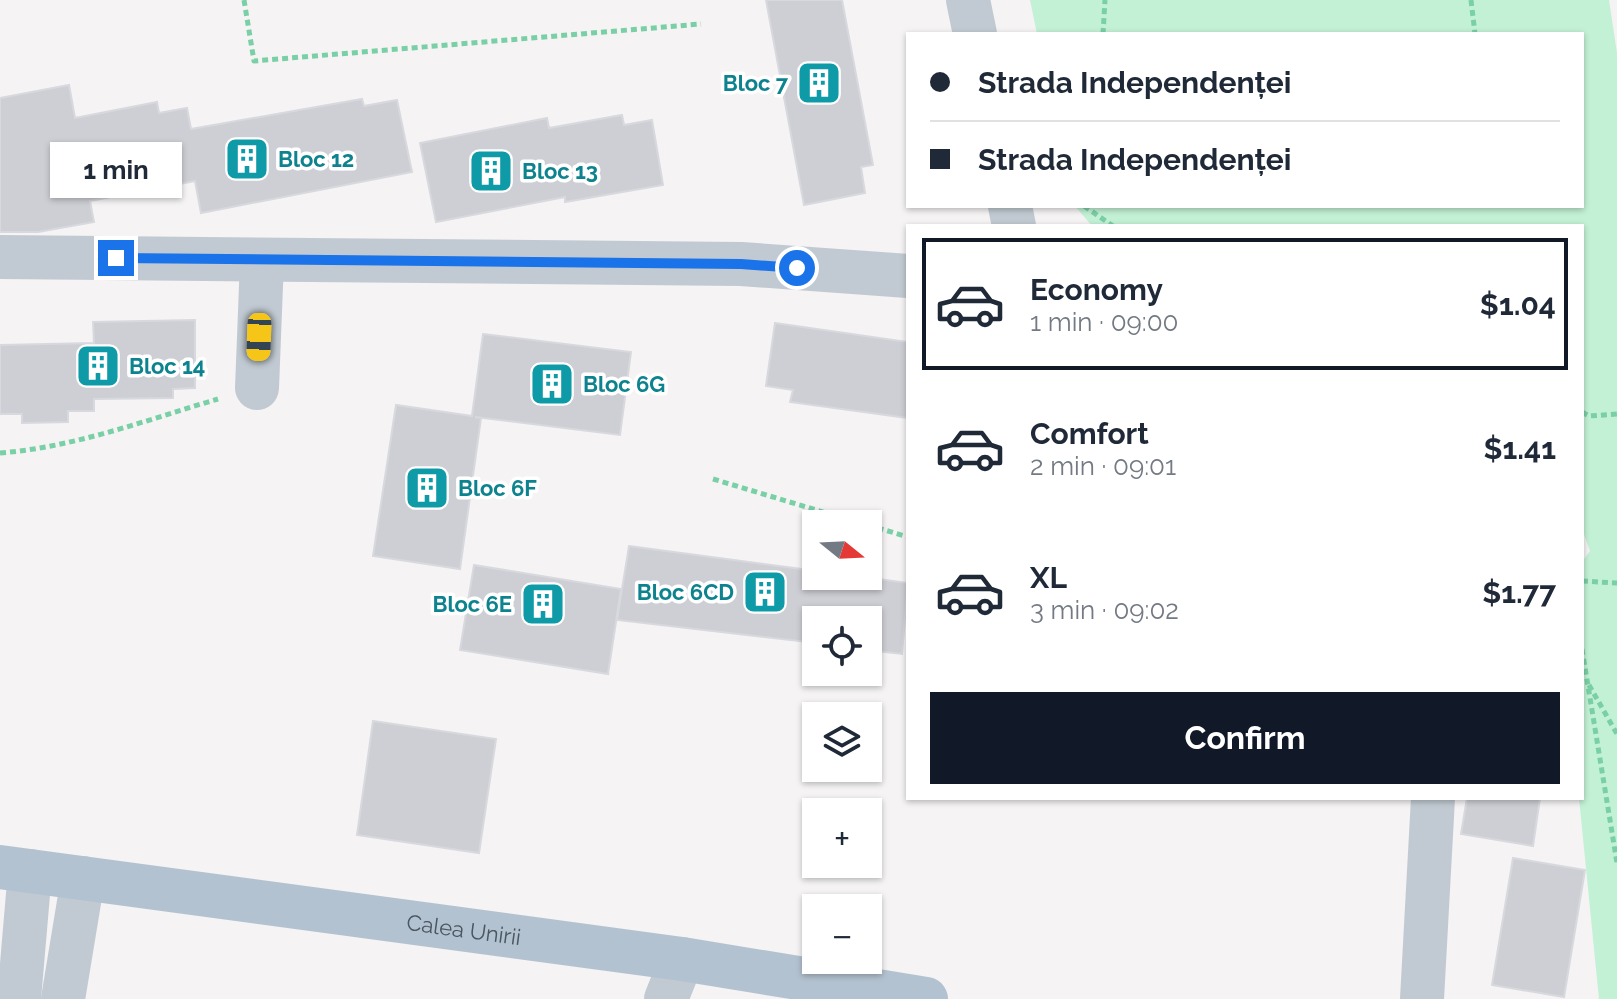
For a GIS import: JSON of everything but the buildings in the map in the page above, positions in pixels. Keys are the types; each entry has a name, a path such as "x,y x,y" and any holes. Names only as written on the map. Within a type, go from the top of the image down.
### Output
{"main road":[{"name":"Calea Unirii","path":"15,869 674,979 926,999"}],"street":[{"path":"968,0 975,32"},
{"path":"0,257 741,264 906,276"},
{"path":"257,388 262,260"},
{"path":"1422,999 1433,800"},
{"path":"15,869 19,999"},
{"path":"63,999 83,878"}],"path":[{"path":"244,0 254,61 701,24"},
{"path":"1103,32 1105,0"},
{"path":"1471,0 1475,32"},
{"path":"1087,208 1110,224"},
{"path":"0,453 30,451 135,427 257,388"},
{"path":"1584,413 1589,416 1617,414"},
{"path":"713,479 816,510"},
{"path":"882,530 906,536"},
{"path":"1584,581 1617,583"},
{"path":"1584,662 1617,863"},
{"path":"1587,681 1617,734"}],"green space":[{"path":"1030,0 1609,0 1617,53 1617,999 1599,999 1579,800 1584,800 1584,559 1590,551 1584,534 1584,224 1090,224 1077,208 1584,208 1584,32 1037,32"}],"place":[{"name":"Bloc 7","path":"819,83"},
{"name":"Bloc 12","path":"247,159"},
{"name":"Bloc 13","path":"491,171"},
{"name":"Bloc 14","path":"98,366"},
{"name":"Bloc 6G","path":"552,384"},
{"name":"Bloc 6F","path":"427,488"},
{"name":"Bloc 6CD","path":"765,592"},
{"name":"Bloc 6E","path":"543,604"}],"route":[{"path":"116,258 741,264 797,268"}]}
